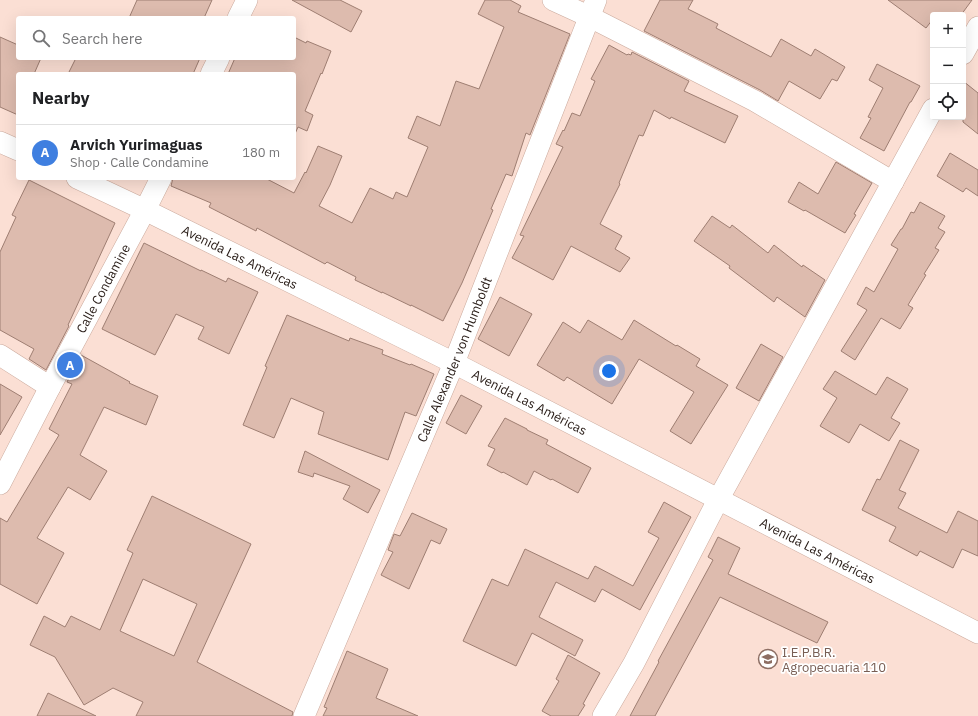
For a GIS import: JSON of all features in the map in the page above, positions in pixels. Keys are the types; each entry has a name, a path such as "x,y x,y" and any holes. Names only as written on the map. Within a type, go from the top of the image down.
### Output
{"street":[{"path":"239,16 247,0"},
{"path":"552,0 593,8 755,100 893,182"},
{"name":"Calle Alexander von Humboldt","path":"304,716 454,363 593,8"},
{"path":"966,49 978,27"},
{"path":"212,72 218,60"},
{"path":"603,716 634,663 718,500 930,114"},
{"path":"0,142 16,149"},
{"name":"Avenida Las Américas","path":"81,180 454,363 978,633"},
{"name":"Calle Condamine","path":"0,484 145,210 159,180"},
{"path":"0,355 50,387"}],"building":[{"path":"137,0 212,0 205,16 130,16"},
{"path":"292,0 340,0 362,11 351,32"},
{"path":"485,0 510,0 521,6 518,12 570,34 530,135 526,133 512,176 506,174 491,209 493,210 462,283 443,321 355,280 356,277 327,262 325,264 257,228 256,231 209,207 211,203 171,186 172,180 269,180 294,193 305,172 306,173 318,146 342,156 330,185 319,206 352,223 370,188 393,199 396,192 407,197 428,147 408,138 417,116 440,126 456,81 479,89 504,27 478,14"},
{"path":"660,0 693,0 688,9 718,24 716,28 771,57 781,39 811,56 815,49 845,67 837,81 832,79 820,99 789,81 778,101 760,90 644,31"},
{"path":"888,0 972,0 963,12 930,12 930,23 926,28"},
{"path":"0,37 16,44 16,60 40,60 35,72 16,72 16,114 0,107"},
{"path":"296,38 306,43 307,41 331,51 305,111 313,115 307,131 298,127 296,132 296,72 229,72 234,60 296,60"},
{"path":"609,45 627,55 631,55 632,52 689,81 684,91 738,116 725,143 671,117 670,119 654,110 643,136 639,135 619,183 620,184 600,224 622,236 615,249 630,258 620,272 571,246 553,280 512,258 524,236 520,235 563,147 556,144 572,113 580,116 595,81 591,79"},
{"path":"75,60 199,60 194,72 69,72"},
{"path":"877,64 920,86 884,151 860,138 871,118 868,117 883,88 869,80"},
{"path":"966,83 978,93 978,134 963,122 963,120 966,120"},
{"path":"950,153 978,170 978,196 966,188 963,192 937,176"},
{"path":"836,162 872,183 845,233 788,202 799,182 818,194"},
{"path":"29,180 115,223 68,325 69,326 46,370 29,359 34,349 0,330 0,252 16,217 12,215"},
{"path":"920,202 945,216 938,228 945,232 935,248 939,250 924,274 926,275 908,305 913,308 900,329 881,318 855,360 841,351 867,310 857,304 866,287 874,292 898,249 891,245 911,212 914,213"},
{"path":"712,216 730,228 732,225 768,253 774,245 802,267 803,265 825,280 805,317 777,297 774,302 729,268 730,266 694,241"},
{"path":"144,243 226,282 228,278 258,292 229,354 198,339 204,327 176,314 155,355 102,329"},
{"path":"500,297 532,314 509,356 478,339"},
{"path":"287,315 349,341 350,338 383,350 382,354 434,374 416,416 405,412 388,460 318,434 324,412 291,398 274,438 243,425 267,367 265,366"},
{"path":"588,320 622,340 634,320 700,359 696,366 728,385 691,444 670,431 694,392 639,359 612,404 567,377 564,381 537,365 563,322 580,333"},
{"path":"761,344 783,357 759,401 736,388"},
{"path":"81,355 130,382 129,383 158,396 146,425 104,407 80,455 107,471 90,500 68,487 37,538 64,553 37,604 0,584 0,518 7,522 59,435 49,429 72,384 67,382"},
{"path":"835,371 876,395 887,377 908,389 891,418 900,423 889,441 860,424 849,443 820,426 837,398 823,389"},
{"path":"0,384 22,397 0,435"},
{"path":"461,395 482,406 466,434 446,423"},
{"path":"505,418 548,440 546,444 591,468 578,493 534,471 527,485 487,465 495,449 488,446"},
{"path":"900,440 919,450 899,490 906,493 898,508 947,533 958,511 978,521 978,556 962,549 953,568 920,551 917,556 889,541 896,527 862,510 877,479 880,480"},
{"path":"305,451 380,490 368,513 343,499 350,486 314,473 313,477 298,472"},
{"path":"152,496 251,544 197,662 293,712 292,716 136,716 143,702 113,688 84,705 55,657 30,645 44,616 65,627 71,616 100,630 133,553 127,550","holes":["143,579 197,604 174,656 120,631"]},
{"path":"664,502 691,517 640,610 602,589 595,602 556,582 539,617 583,640 575,656 532,633 516,666 463,641 492,579 508,586 525,549 588,579 595,566 633,586 659,538 648,532"},
{"path":"412,513 447,529 440,544 431,540 409,589 381,575 393,552 388,550 394,534 400,536"},
{"path":"718,537 740,548 728,574 828,622 817,643 720,597 655,716 630,716 713,560 708,557"},
{"path":"347,651 388,669 376,698 418,716 323,716 327,708 324,707"},
{"path":"568,655 600,673 583,704 585,705 578,716 551,716 542,711 559,681 556,679"},
{"path":"48,693 96,716 37,716"}],"place":[{"name":"Arvich Yurimaguas","path":"70,365"},
{"name":"I.E.P.B.R. Agropecuaria 110","path":"768,659"}]}
